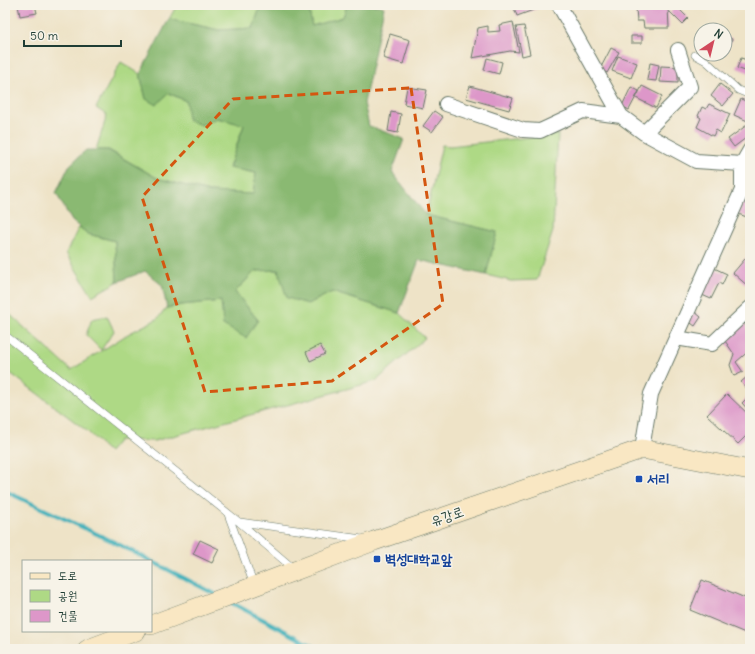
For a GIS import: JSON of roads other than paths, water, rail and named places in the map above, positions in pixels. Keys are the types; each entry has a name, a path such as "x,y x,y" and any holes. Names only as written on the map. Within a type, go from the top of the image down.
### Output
{"main road":[{"name":"유강로","path":"152,626 374,541 642,449 750,470"},
{"path":"88,649 133,632"}],"street":[{"path":"559,5 621,116 644,133 696,161 745,172"},
{"path":"644,133 690,87 678,50"},
{"path":"446,104 523,130 540,131 583,111 621,116"},
{"path":"642,449 651,394 742,190 750,150"},
{"path":"676,338 712,344 750,308"}],"lane":[{"path":"707,62 738,90 750,95"},
{"path":"5,335 239,522 296,571"},
{"path":"228,514 249,589"},
{"path":"239,522 374,541"}],"waterway":[{"path":"5,491 149,560"},
{"path":"152,562 215,594"},
{"path":"230,602 319,649"}],"place":[{"name":"서리","path":"639,479"},
{"name":"벽성대학교앞","path":"377,559"}]}
